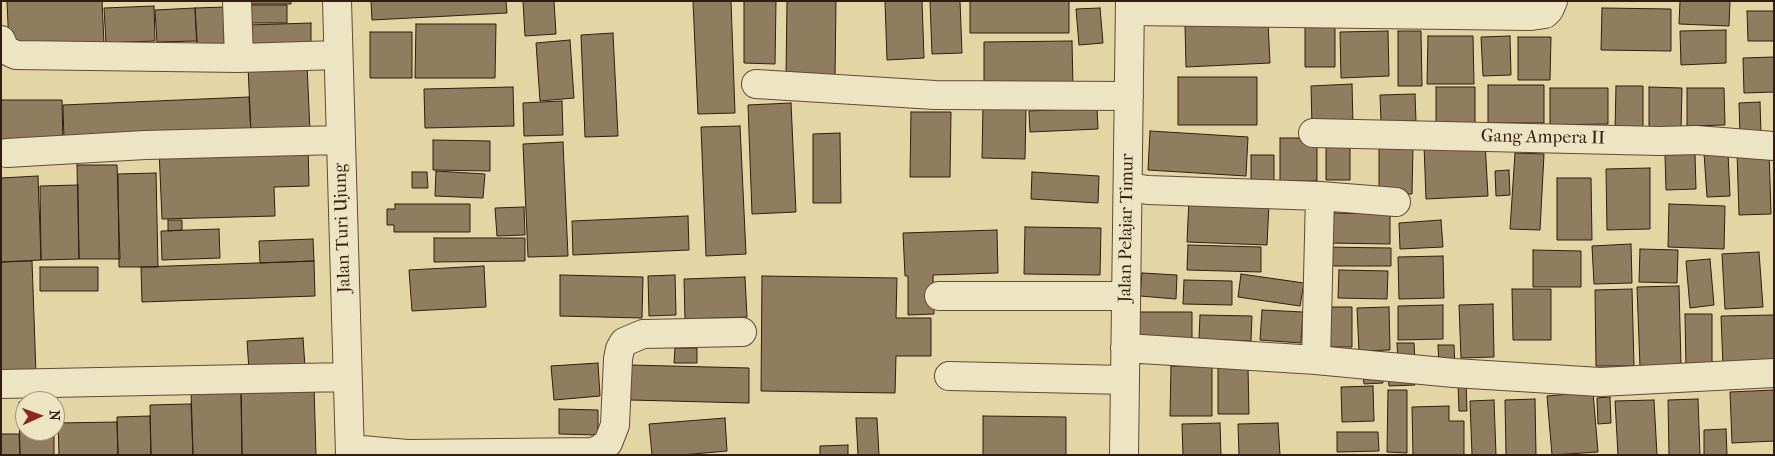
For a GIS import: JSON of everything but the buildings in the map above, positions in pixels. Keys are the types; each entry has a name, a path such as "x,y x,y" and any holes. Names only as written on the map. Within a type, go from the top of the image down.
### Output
{"street":[{"path":"237,1 239,58"},
{"name":"Jalan Turi Ujung","path":"337,1 350,452"},
{"path":"1130,6 1531,16 1545,14 1553,1"},
{"name":"Jalan Pelajar Timur","path":"1124,455 1130,6"},
{"path":"1,40 5,50 16,55 239,58 338,55"},
{"path":"756,84 935,94 1129,96"},
{"name":"Gang Ampera II","path":"1313,134 1660,141 1696,140 1774,146"},
{"path":"7,153 145,145 340,140"},
{"path":"1128,187 1148,190 1320,196 1396,202"},
{"path":"1316,360 1320,196"},
{"path":"939,296 1126,296"},
{"path":"350,452 407,454 592,452 608,443 615,425 618,359 624,342 643,334 742,332"},
{"path":"1125,348 1316,360 1454,373 1600,382 1774,374"},
{"path":"949,376 1125,380"},
{"path":"1,384 347,377"}]}
